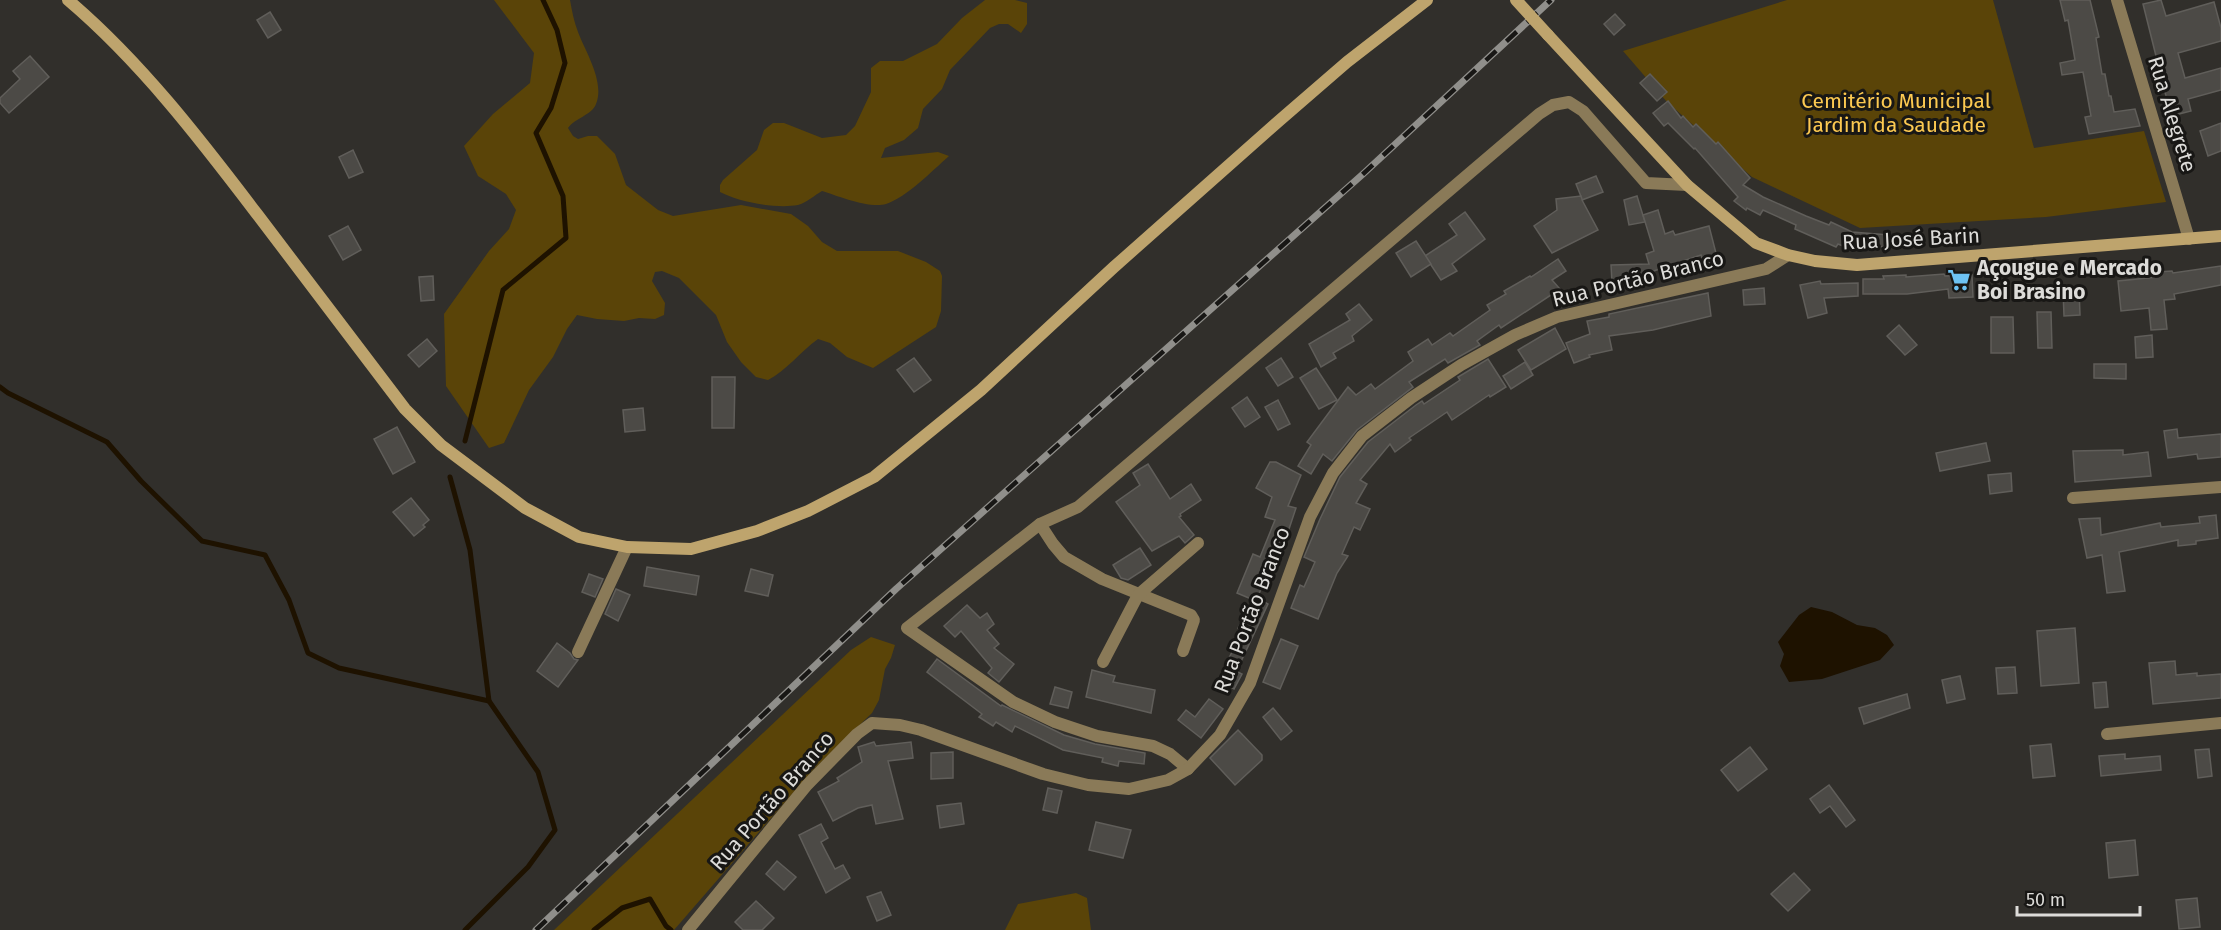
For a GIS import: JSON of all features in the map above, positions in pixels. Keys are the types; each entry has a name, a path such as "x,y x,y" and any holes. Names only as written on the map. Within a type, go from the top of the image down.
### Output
{"main road":[{"path":"68,0 85,14 146,78 210,153 405,409 441,445 534,513 579,537 627,547 691,549 757,531 808,511 874,477 981,390 1114,267 1338,70 1427,0"},
{"name":"Rua José Barin","path":"1516,0 1687,185 1756,243 1788,255 1815,261 1857,264 2221,236"}],"street":[{"name":"Rua Alegrete","path":"2117,0 2189,239"},
{"path":"1188,769 1170,754 1153,746 1097,736 1055,722 1013,702 907,628 1040,524 1077,507 1539,114 1553,105 1569,102 1582,111 1646,183 1687,185"},
{"name":"Rua Portão Branco","path":"688,930 807,785 857,734 872,723 900,725 921,730 1043,774 1088,785 1129,789 1168,780 1188,769 1220,735 1250,683 1310,517 1333,473 1362,436 1411,398 1461,365 1515,335 1557,317 1766,268 1788,255"},
{"path":"2073,498 2221,487"},
{"path":"1040,524 1064,557 1102,579 1138,595 1185,610 1191,615 1194,620 1183,651"},
{"path":"1103,662 1138,595 1198,543"},
{"path":"578,652 627,547"},
{"path":"2107,734 2221,723"}],"green space":[{"path":"494,0 570,0 577,28 596,77 598,95 594,108 568,128 578,139 597,136 615,154 626,185 658,210 673,216 741,205 791,214 808,226 822,242 837,251 898,251 926,262 940,271 942,276 941,311 936,327 873,368 847,357 830,343 818,339 768,380 756,377 741,362 727,342 716,315 679,278 662,271 655,272 652,281 665,303 664,315 655,319 639,318 624,321 577,315 553,357 529,390 504,443 489,448 446,386 444,314 489,251 509,229 516,210 506,194 478,176 464,146 493,114 530,83 534,53"},
{"path":"985,0 1015,0 1027,3 1027,24 1021,33 1008,24 999,24 990,28 950,70 942,89 923,109 918,128 904,140 885,148 881,158 938,152 949,156 911,190 894,201 879,205 854,201 822,191 801,204 789,206 758,204 720,192 723,180 757,150 764,130 773,123 784,123 822,138 846,135 855,126 871,92 871,68 880,61 903,61 937,44 962,18"},
{"name":"Cemitério Municipal Jardim da Saudade","path":"1787,0 1993,0 2034,148 2144,131 2166,202 2046,217 1860,228 1752,177 1667,102 1623,51"},
{"path":"871,637 895,645 885,669 879,700 872,713 812,771 674,930 554,930 851,650"},
{"path":"1076,893 1087,898 1091,930 1005,930 1018,904"}],"shaded area":[{"path":"1811,607 1832,612 1857,625 1875,628 1887,635 1894,645 1880,660 1822,679 1789,682 1780,666 1784,654 1778,642 1799,615"}],"building":[{"path":"2060,0 2090,0 2099,37 2096,38 2102,74 2105,74 2114,112 2135,109 2140,126 2089,134 2085,117 2091,116 2083,72 2062,75 2060,63 2075,60 2068,20 2065,21"},
{"path":"2161,0 2166,16 2214,2 2221,28 2221,41 2178,53 2185,78 2221,68 2221,90 2188,99 2191,111 2171,116 2143,4"},
{"path":"270,12 281,30 268,38 257,20"},
{"path":"1615,14 1625,25 1614,35 1604,24"},
{"path":"30,56 49,77 9,113 0,103 0,98 20,79 13,71"},
{"path":"1650,74 1667,92 1657,101 1640,83"},
{"path":"1668,101 1681,118 1683,116 1693,127 1696,124 1716,144 1718,142 1750,178 1743,185 1763,197 1829,225 1831,222 1852,232 1914,237 1914,244 1879,247 1855,245 1853,250 1838,244 1836,247 1795,229 1796,225 1763,210 1760,215 1747,208 1746,210 1734,201 1738,197 1695,148 1668,123 1664,126 1653,113"},
{"path":"2221,123 2221,151 2208,156 2200,131"},
{"path":"353,150 363,172 349,178 339,157"},
{"path":"1596,176 1603,192 1582,200 1598,230 1552,253 1534,226 1557,210 1556,199 1581,196 1576,184"},
{"path":"1637,196 1645,222 1629,225 1624,200"},
{"path":"1658,210 1665,234 1673,231 1675,235 1709,226 1718,261 1704,264 1701,255 1633,278 1634,281 1612,282 1611,265 1649,264 1646,254 1654,251 1643,215"},
{"path":"1465,212 1485,239 1452,264 1457,271 1441,280 1425,256 1457,235 1449,224"},
{"path":"348,226 361,250 343,260 329,236"},
{"path":"1416,241 1431,264 1411,277 1396,253"},
{"path":"1558,259 1566,271 1552,280 1560,289 1501,328 1499,325 1477,341 1480,345 1448,363 1445,359 1409,382 1413,387 1357,430 1332,461 1323,454 1311,474 1298,466 1311,445 1307,442 1348,387 1356,395 1371,384 1375,389 1413,361 1408,352 1428,339 1432,345 1450,333 1453,336 1490,310 1487,305 1506,294 1504,291"},
{"path":"2221,266 2221,285 2174,294 2175,299 2164,300 2167,329 2151,330 2149,308 2121,311 2118,281 2157,277 2157,272 2172,271 2173,273"},
{"path":"1944,274 1945,276 1972,275 1973,297 1949,298 1948,289 1907,294 1863,294 1863,279"},
{"path":"433,276 434,300 421,301 419,277"},
{"path":"1820,281 1821,284 1858,283 1858,296 1824,298 1827,313 1808,318 1800,285"},
{"path":"1764,288 1765,304 1744,305 1743,290"},
{"path":"2079,289 2080,315 2064,316 2063,290"},
{"path":"1708,293 1711,316 1653,330 1609,336 1612,350 1589,355 1590,357 1574,363 1566,343 1590,334 1587,321 1609,317 1609,314"},
{"path":"1359,304 1372,320 1352,336 1354,341 1333,353 1336,358 1321,367 1309,344 1350,320 1346,314"},
{"path":"2037,312 2051,312 2052,348 2038,348"},
{"path":"1991,317 2013,317 2014,353 1991,353"},
{"path":"1899,325 1917,345 1905,355 1887,336"},
{"path":"1555,328 1566,349 1531,370 1518,350"},
{"path":"2152,335 2153,357 2136,358 2135,337"},
{"path":"427,339 437,351 419,367 408,355"},
{"path":"914,358 931,380 914,392 897,370"},
{"path":"1281,358 1293,377 1278,386 1266,368"},
{"path":"1488,359 1506,387 1490,397 1489,395 1452,420 1447,412 1409,438 1411,440 1395,452 1390,444 1360,480 1367,484 1356,503 1370,509 1360,530 1354,527 1342,554 1348,556 1337,573 1318,619 1291,608 1300,585 1304,587 1315,562 1304,557 1340,477 1368,442 1416,405 1422,401 1424,404 1460,380 1458,377"},
{"path":"1525,362 1533,375 1511,389 1503,376"},
{"path":"2094,364 2126,364 2126,379 2094,378"},
{"path":"1316,368 1337,400 1319,409 1300,378"},
{"path":"712,377 735,377 734,428 712,428"},
{"path":"1247,397 1260,417 1245,427 1232,408"},
{"path":"1278,400 1290,424 1278,430 1265,407"},
{"path":"643,408 645,430 625,432 623,410"},
{"path":"397,427 415,462 393,474 374,439"},
{"path":"2177,429 2178,438 2221,434 2221,457 2198,459 2197,454 2168,458 2164,431"},
{"path":"1986,443 1990,461 1940,471 1936,453"},
{"path":"2123,450 2123,455 2148,452 2151,476 2075,482 2073,451"},
{"path":"1270,462 1276,462 1301,475 1288,506 1296,508 1283,547 1276,559 1274,558 1256,601 1237,593 1253,554 1260,557 1275,520 1265,517 1272,497 1256,488"},
{"path":"1148,464 1170,499 1191,484 1201,500 1180,514 1179,517 1194,535 1185,543 1179,536 1152,551 1116,502 1140,485 1133,473"},
{"path":"2011,473 2012,491 1990,494 1988,475"},
{"path":"411,498 429,520 423,525 425,527 414,536 393,512"},
{"path":"2216,515 2218,538 2178,546 2178,540 2119,552 2125,591 2107,593 2102,555 2087,558 2079,519 2100,518 2101,535 2160,523 2161,527 2200,523 2199,517"},
{"path":"1140,548 1151,565 1128,580 1121,578 1113,565"},
{"path":"647,567 699,576 696,595 644,586"},
{"path":"751,569 773,575 768,596 745,591"},
{"path":"589,574 603,579 595,597 582,592"},
{"path":"616,589 630,595 618,621 605,614"},
{"path":"1259,599 1268,604 1237,670 1226,664 1243,630 1238,628 1248,607 1253,610"},
{"path":"967,605 980,618 987,613 994,624 987,630 999,644 994,648 1014,664 999,682 988,673 992,668 961,631 955,637 944,626"},
{"path":"2075,628 2079,683 2041,686 2037,631"},
{"path":"1281,639 1298,646 1280,689 1263,682"},
{"path":"557,643 578,660 558,687 537,671"},
{"path":"937,659 1001,706 1064,735 1095,744 1145,753 1144,764 1119,761 1118,766 1102,762 1103,758 1063,750 1015,726 1012,732 996,722 993,726 979,717 982,714 927,672"},
{"path":"2175,661 2176,675 2221,674 2221,698 2153,704 2149,663"},
{"path":"1226,666 1242,674 1234,689 1219,681"},
{"path":"2015,667 2017,693 1998,694 1996,668"},
{"path":"1092,670 1115,676 1113,682 1155,690 1151,713 1086,697"},
{"path":"1960,676 1965,699 1947,703 1942,680"},
{"path":"2106,682 2108,707 2095,708 2093,683"},
{"path":"1055,687 1072,692 1068,708 1050,704"},
{"path":"1907,694 1910,708 1864,724 1859,708"},
{"path":"1209,699 1223,709 1201,738 1178,720 1186,710 1195,717"},
{"path":"1273,708 1292,731 1281,740 1263,717"},
{"path":"1238,730 1262,755 1262,760 1235,785 1210,758"},
{"path":"874,742 876,746 911,742 913,758 888,761 903,819 876,824 872,805 858,808 833,821 818,792 839,781 837,778 862,762 858,747"},
{"path":"2051,744 2055,776 2033,778 2030,746"},
{"path":"1750,747 1767,769 1738,791 1721,770"},
{"path":"2209,749 2212,776 2198,778 2195,750"},
{"path":"953,752 953,778 931,779 931,753"},
{"path":"2125,754 2125,759 2160,756 2161,770 2101,776 2099,756"},
{"path":"1829,785 1855,820 1846,827 1830,806 1820,813 1810,799"},
{"path":"1048,788 1062,791 1057,813 1043,810"},
{"path":"961,803 964,824 940,828 937,806"},
{"path":"1096,822 1131,830 1123,858 1089,850"},
{"path":"821,824 828,838 821,842 835,869 843,865 850,878 826,893 799,835"},
{"path":"2135,840 2138,875 2109,878 2106,843"},
{"path":"777,861 796,877 784,890 766,874"},
{"path":"1794,873 1810,890 1788,911 1771,894"},
{"path":"881,892 891,915 877,921 867,897"},
{"path":"2197,898 2200,927 2179,929 2176,900"},
{"path":"756,901 774,918 762,930 743,930 735,922"}],"waterway":[{"path":"465,441 503,290 566,238 563,196 536,133 551,108 565,63 557,30 543,0"},
{"path":"0,387 107,442 141,481 202,541 265,555 289,600 308,653 339,668 489,701"},
{"path":"450,477 470,550 489,701 538,772 555,830 528,867 465,930"},
{"path":"594,930 622,908 650,899 666,926 671,930"}],"railway":[{"path":"536,930 896,589 1363,174 1551,0"}],"place":[{"name":"Açougue e Mercado Boi Brasino","path":"1959,280"}]}
